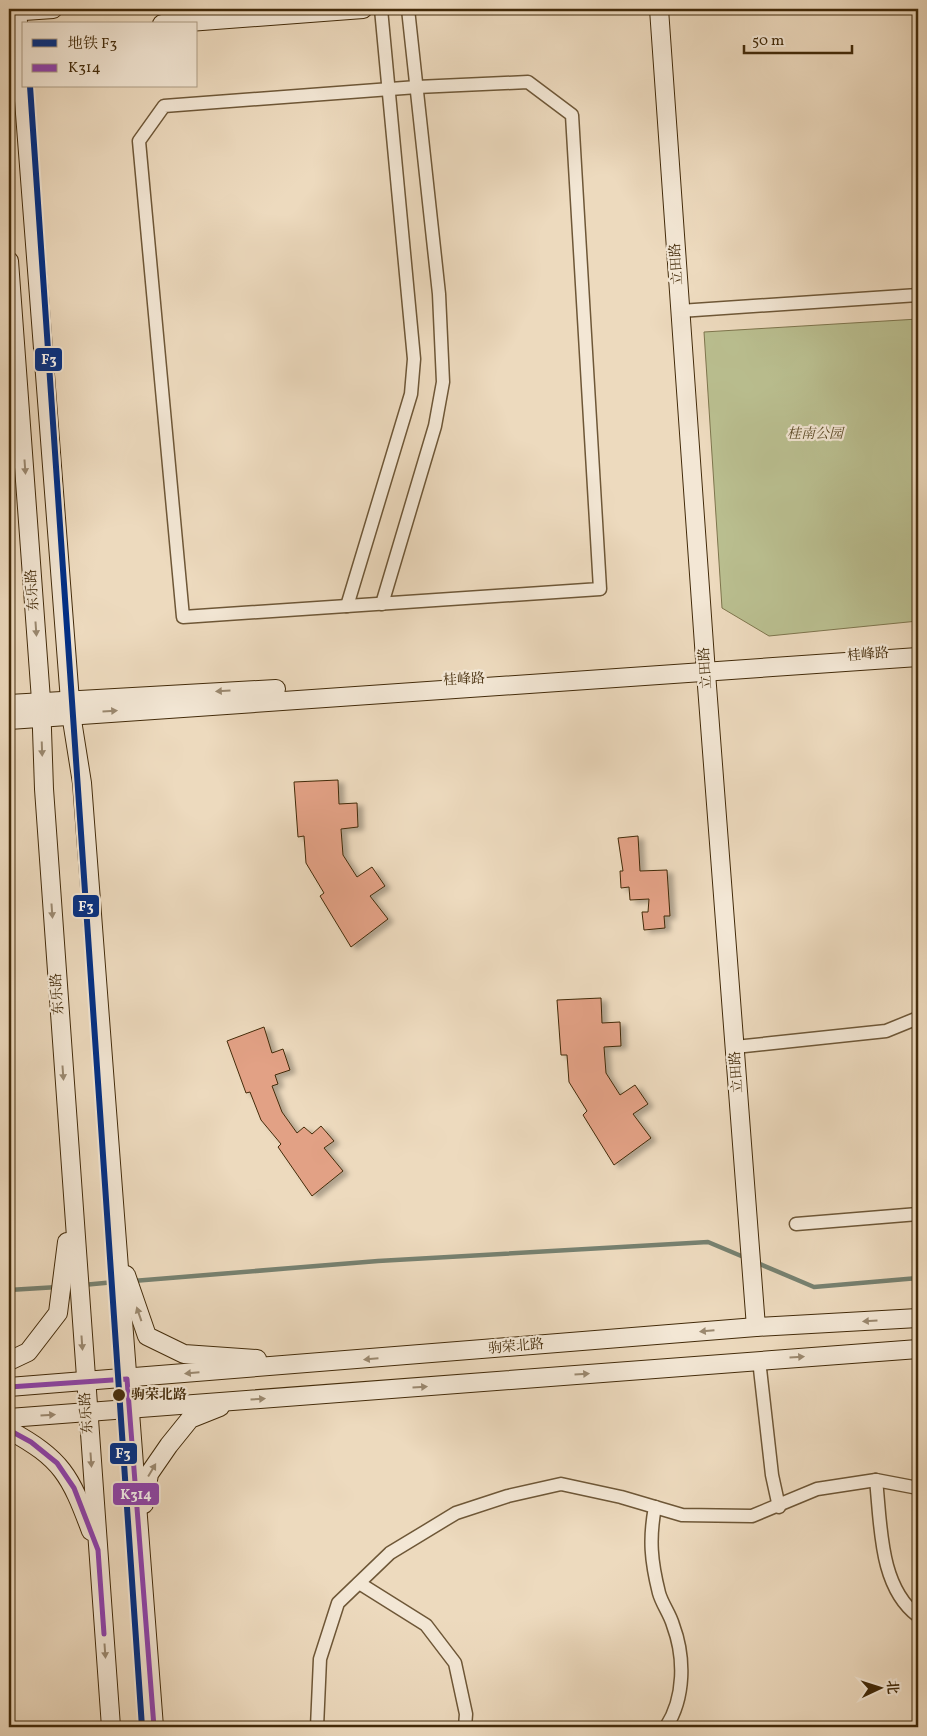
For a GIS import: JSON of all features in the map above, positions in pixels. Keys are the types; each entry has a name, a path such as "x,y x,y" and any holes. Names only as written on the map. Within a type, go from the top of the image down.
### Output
{"main road":[{"path":"53,9 14,11 71,706 82,783 118,1252 126,1291 127,1379 154,1727"},
{"path":"189,22 363,9"},
{"name":"立田路","path":"660,9 706,671 756,1327"},
{"name":"东乐路","path":"9,261 15,428 41,709 44,789 71,1185 70,1276 79,1295 111,1727"},
{"name":"桂峰路","path":"9,704 41,709 706,671 918,651"},
{"path":"706,671 918,657"},
{"path":"9,720 41,709"},
{"path":"9,1361 28,1352 58,1313 60,1296 70,1276"},
{"path":"126,1291 147,1336 184,1354 308,1364"},
{"name":"驹荣北路","path":"9,1387 756,1327 918,1318"},
{"path":"9,1418 918,1349"},
{"path":"139,1534 148,1474 190,1420 234,1401"},
{"path":"9,1430 32,1442 57,1463 74,1488 98,1550"}],"street":[{"path":"347,606 411,394 414,359 382,9"},
{"path":"382,604 435,426 443,382 439,294 408,9"},
{"path":"528,82 572,115 600,589 183,617 139,141 164,106 389,90 528,82"},
{"path":"680,311 918,295"},
{"path":"735,1047 886,1031 918,1018"},
{"path":"796,1224 918,1214"},
{"path":"759,1360 772,1475 779,1507"},
{"path":"876,1480 885,1560 904,1606 918,1616"},
{"path":"316,1727 320,1659 338,1603 390,1553 456,1513 508,1496 561,1484 682,1515 752,1516 779,1507 818,1489 876,1480 918,1488"},
{"path":"655,1507 650,1536 653,1561 660,1596 674,1625 683,1671 673,1717 666,1727"},
{"path":"359,1583 426,1625 455,1663 466,1714 465,1727"}],"green space":[{"name":"桂南公园","path":"918,319 918,621 769,636 722,608 704,332"}],"building":[{"path":"338,780 339,804 357,803 358,827 341,829 343,855 357,877 372,867 385,886 370,896 388,919 351,947 320,896 324,893 306,863 304,836 298,837 294,782"},
{"path":"638,836 640,871 667,870 670,916 664,916 665,928 644,930 642,912 648,912 649,899 630,900 629,887 621,888 620,871 623,871 618,838"},
{"path":"601,998 602,1023 620,1022 621,1046 604,1047 606,1073 620,1095 635,1085 648,1104 633,1114 651,1138 614,1165 583,1115 587,1111 569,1082 567,1055 561,1055 557,1000"},
{"path":"264,1027 272,1053 283,1049 290,1070 275,1075 278,1084 272,1086 282,1112 297,1133 304,1127 312,1134 321,1126 334,1141 324,1148 343,1171 312,1196 278,1147 281,1144 261,1120 250,1092 246,1093 227,1041"}],"waterway":[{"path":"133,1281 378,1261 708,1242 746,1258"},
{"path":"755,1262 814,1287 918,1278"},
{"path":"83,1285 115,1282"},
{"path":"9,1290 58,1287"}],"metro line":[{"name":"F3","path":"30,88 142,1727"}],"transit line":[{"name":"K314","path":"9,1387 127,1379 154,1727"},
{"name":"K314","path":"9,1430 31,1442 57,1463 74,1488 98,1550 104,1634"}],"place":[{"name":"驹荣北路","path":"119,1395"}]}
